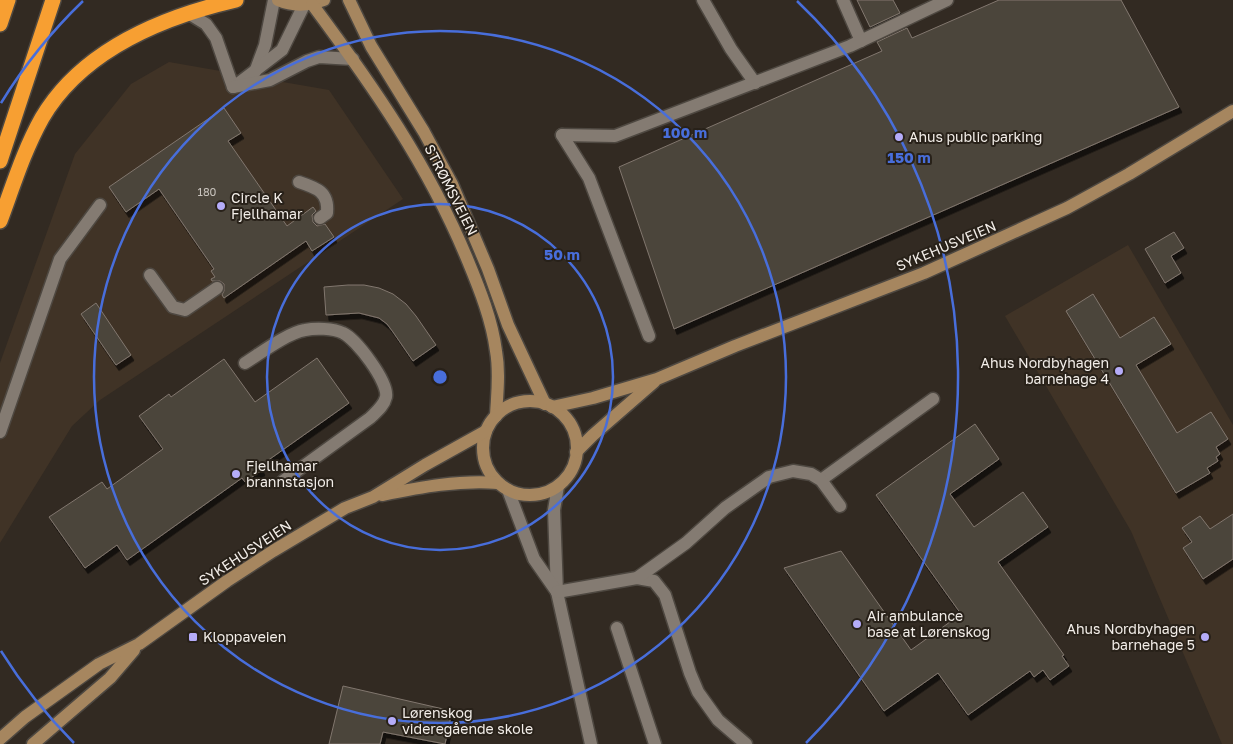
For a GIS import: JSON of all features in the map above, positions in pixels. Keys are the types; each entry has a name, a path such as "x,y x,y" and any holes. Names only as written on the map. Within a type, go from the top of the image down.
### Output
{"highway":[{"path":"0,161 53,0"},
{"path":"0,221 22,160 43,118 65,88 85,68 116,46 143,32 188,13 236,0"}],"main road":[{"path":"276,0 294,5 313,3"},
{"name":"STRØMSVEIEN","path":"349,0 371,46 424,132 452,184 488,269 508,326 548,406"},
{"name":"STRØMSVEIEN","path":"313,3 388,110 422,166 447,215 474,276 488,314 497,353 498,389 496,416"},
{"name":"SYKEHUSVEIEN","path":"548,406 594,398 657,379 735,346 924,273 1067,208 1114,183 1233,111"},
{"name":"SYKEHUSVEIEN","path":"576,452 657,379"},
{"path":"534,402 548,406 568,421 573,431 576,452 571,471 558,486 539,494 518,494 503,486 491,474 483,453 486,431 496,416 514,404 534,402"},
{"name":"SYKEHUSVEIEN","path":"373,497 424,465 486,431"},
{"name":"SYKEHUSVEIEN","path":"0,739 25,717 99,664 139,644 273,550 345,508 373,497 432,485 472,482 503,486"},
{"name":"SYKEHUSVEIEN","path":"33,744 110,678 139,644"}],"street":[{"path":"254,73 265,45 276,0"},
{"path":"703,0 731,48 755,83"},
{"path":"843,0 861,40"},
{"path":"649,336 589,178 562,135 615,136 755,83 861,40 947,0"},
{"path":"233,87 282,50 313,3"},
{"path":"188,13 206,24 216,38 233,87"},
{"path":"233,87 270,80 319,57 353,59"},
{"path":"299,182 322,192 328,202 327,213 320,218"},
{"path":"0,432 60,259 100,205"},
{"path":"150,275 173,307 185,310 217,288"},
{"path":"245,363 289,336 304,330 332,330 342,332 351,338 385,385 386,397 380,408 370,418 283,481"},
{"path":"821,480 933,398"},
{"path":"637,578 686,543 725,508 769,477 793,471 812,474 821,480 840,506"},
{"path":"503,486 534,559 557,592"},
{"path":"558,486 554,510 557,592 591,744"},
{"path":"557,592 637,578 654,580 665,595 698,692 718,720 746,744"},
{"path":"617,628 656,744"}],"shaded area":[{"path":"169,62 329,90 403,199 100,400 72,426 0,543 0,363 75,154 131,84"},
{"name":"Ahus Nordbyhagen barnehage 4","path":"1128,245 1233,425 1233,744 1222,744 1131,531 1005,316"}],"building":[{"path":"857,0 893,0 900,13 870,27"},
{"name":"Ahus public parking","path":"999,0 1121,0 1179,107 674,329 619,167 882,51 877,42 907,28 912,38"},
{"path":"224,108 241,133 228,141 287,226 313,207 316,211 312,215 313,222 317,226 325,224 334,237 312,251 306,241 224,298 222,295 224,284 220,281 212,281 211,279 215,277 211,271 214,269 159,189 126,212 109,187"},
{"path":"1174,232 1184,248 1171,256 1181,273 1165,283 1145,249"},
{"path":"364,285 379,288 393,294 406,304 436,345 413,361 387,324 379,318 359,313 326,315 324,287"},
{"path":"1093,294 1120,338 1154,317 1171,344 1136,365 1177,433 1211,412 1228,439 1216,447 1220,454 1216,457 1218,461 1207,468 1210,473 1176,493 1066,311"},
{"path":"96,303 131,355 116,365 81,314"},
{"path":"317,358 349,403 260,466 262,470 245,482 242,478 127,560 117,545 85,568 49,517 102,482 107,489 163,449 139,416 169,394 171,397 224,359 255,402"},
{"path":"975,424 999,459 950,494 974,527 1023,492 1048,527 998,562 1064,655 1062,656 1069,666 1050,680 1043,670 1034,677 1030,671 968,715 938,673 884,711 784,568 841,551 911,650 961,614 876,495"},
{"path":"1233,514 1233,559 1203,579 1183,548 1192,542 1182,528 1200,516 1210,529"},
{"name":"Lørenskog videregående skole","path":"343,686 452,711 445,744 383,732 380,744 329,744"}],"place":[{"name":"Ahus public parking","path":"899,137"},
{"name":"Circle K Fjellhamar","path":"221,206"},
{"name":"Ahus Nordbyhagen barnehage 4","path":"1119,371"},
{"name":"Fjellhamar brannstasjon","path":"236,474"},
{"name":"Air ambulance base at Lørenskog","path":"857,624"},
{"name":"Kloppaveien","path":"193,637"},
{"name":"Ahus Nordbyhagen barnehage 5","path":"1205,637"},
{"name":"Lørenskog videregående skole","path":"392,721"}]}
